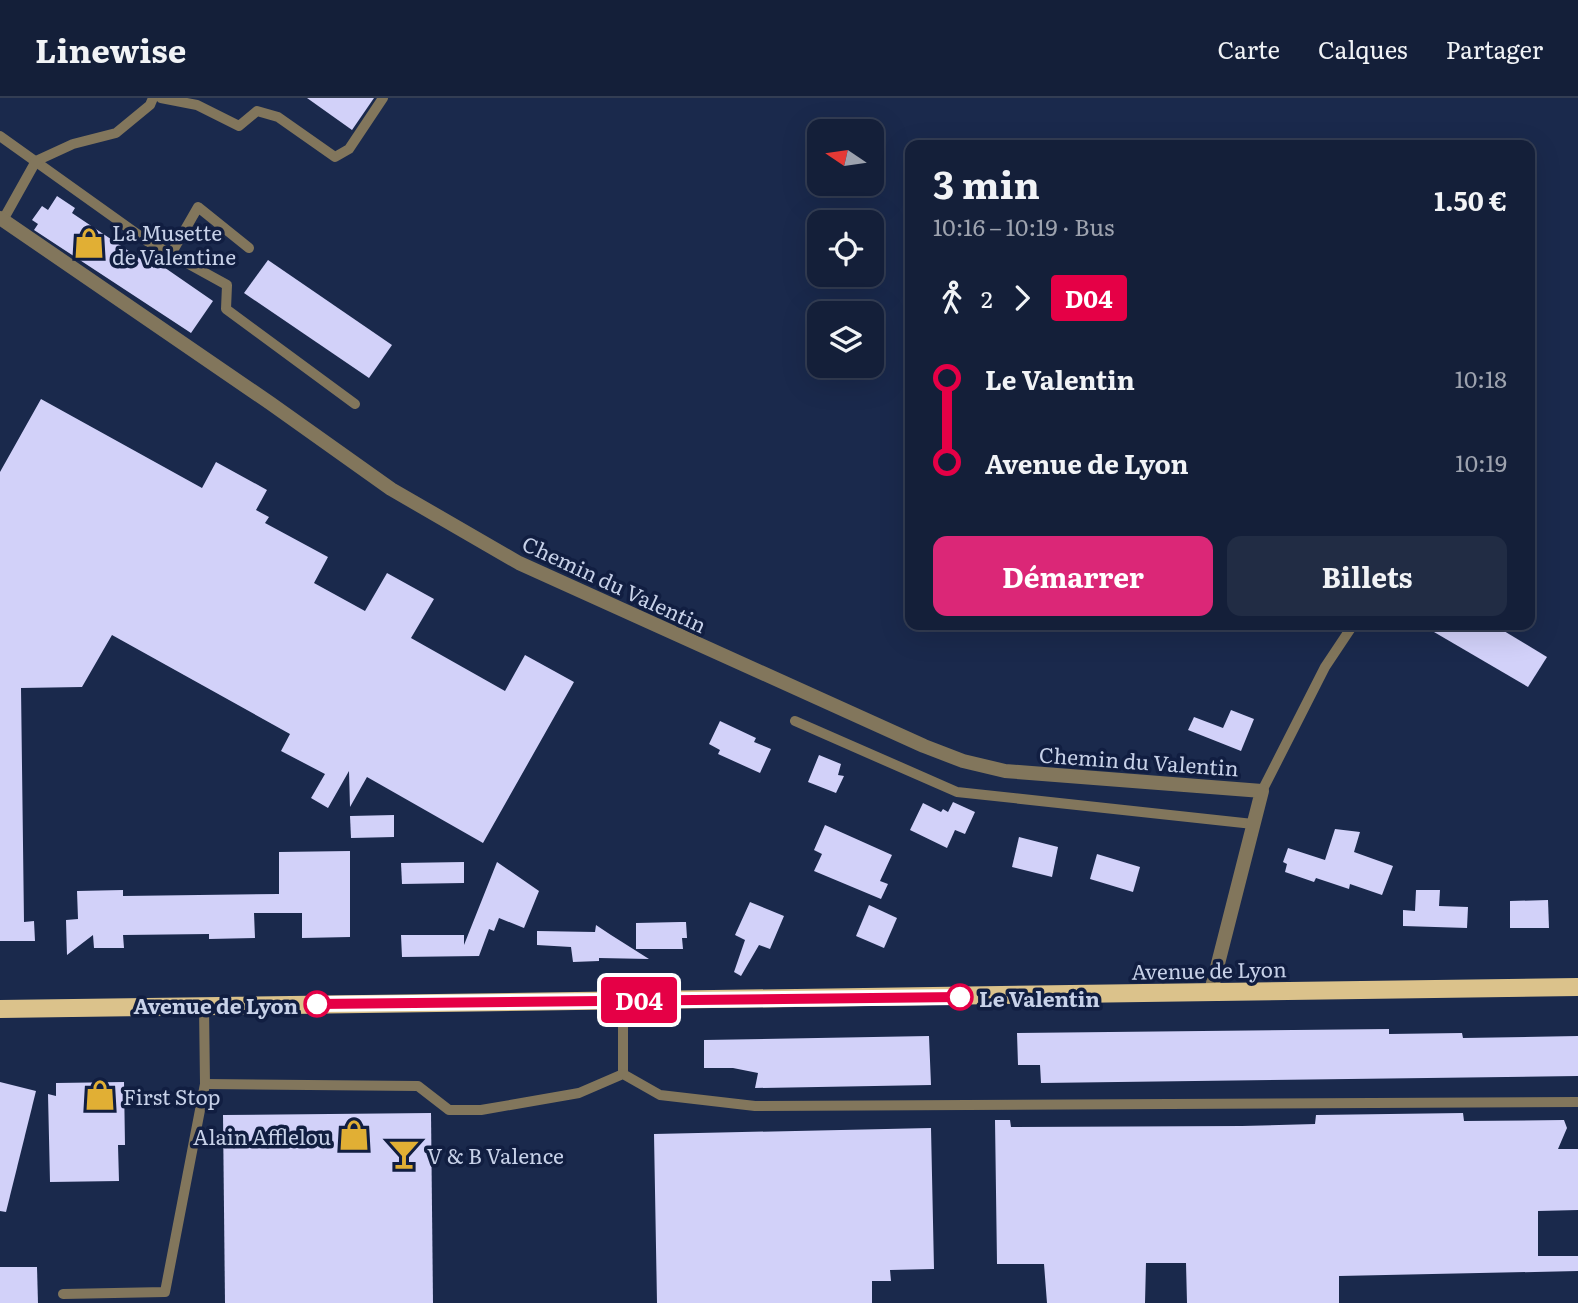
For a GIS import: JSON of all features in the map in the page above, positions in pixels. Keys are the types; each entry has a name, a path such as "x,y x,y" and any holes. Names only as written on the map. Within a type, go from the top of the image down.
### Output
{"main road":[{"name":"Avenue de Lyon","path":"0,1009 1578,987"}],"street":[{"name":"Chemin du Valentin","path":"1,219 270,402 391,489 519,563 620,610 963,761 1005,771 1262,791 1211,992"}],"lane":[{"path":"1,219 36,161 73,144 116,133 150,105 153,98"},
{"path":"162,98 198,105 239,126 257,111 278,117 335,158 349,149 383,98"},
{"path":"0,136 147,241 227,285 226,309 355,404"},
{"path":"171,254 198,207 249,248"},
{"path":"1262,791 1325,667 1350,630"},
{"path":"795,721 957,792 1254,820"},
{"path":"623,1000 624,1074"},
{"path":"63,1294 166,1292 205,1084 204,1006"},
{"path":"205,1084 418,1086 449,1110 481,1110 579,1093 624,1074"},
{"path":"624,1074 660,1095 755,1106 1578,1102"}],"building":[{"path":"307,98 374,98 352,130"},
{"path":"57,196 75,208 72,213 154,268 158,263 213,301 191,333 34,230 38,224 32,220 42,206 48,210"},
{"path":"268,260 392,345 369,378 244,293"},
{"path":"41,399 202,488 216,462 267,490 256,510 269,517 265,523 328,557 314,583 365,611 387,573 434,599 411,638 505,691 525,655 574,682 483,843 367,777 350,807 349,771 328,808 311,798 325,774 281,751 290,734 112,635 82,687 21,688 24,922 34,921 35,941 0,941 0,472"},
{"path":"1431,630 1502,630 1547,657 1528,687"},
{"path":"1231,710 1254,719 1241,751 1188,730 1194,717 1223,728"},
{"path":"720,721 756,738 754,742 771,749 760,773 718,754 720,750 709,744"},
{"path":"819,755 841,764 838,775 844,776 836,793 808,782"},
{"path":"953,802 975,812 965,834 955,830 947,848 910,830 923,803 941,812 943,809 948,812"},
{"path":"394,815 394,837 351,838 350,816"},
{"path":"825,825 892,855 880,881 888,884 881,899 814,871 822,854 814,850"},
{"path":"1335,829 1360,832 1354,852 1393,866 1382,895 1350,884 1349,889 1316,878 1314,882 1285,872 1287,864 1283,862 1288,848 1325,860"},
{"path":"1019,837 1058,847 1052,877 1012,867"},
{"path":"350,851 350,937 302,938 302,913 254,913 255,938 209,939 209,934 123,935 124,948 94,948 93,935 67,955 66,920 78,919 77,891 123,890 123,896 279,894 279,852"},
{"path":"1097,854 1140,867 1133,892 1090,879"},
{"path":"464,862 464,883 402,884 401,863"},
{"path":"497,862 539,891 524,928 499,918 494,931 489,929 479,956 402,957 401,935 464,935 464,945"},
{"path":"1416,890 1440,890 1439,906 1468,907 1467,928 1403,926 1403,910 1415,911"},
{"path":"1548,900 1549,928 1510,928 1510,901"},
{"path":"750,902 784,916 770,949 759,945 741,976 734,972 745,940 735,935"},
{"path":"869,905 897,918 884,948 856,936"},
{"path":"686,922 687,938 682,938 683,949 636,949 636,923"},
{"path":"596,925 649,959 599,958 599,961 573,962 571,947 537,945 537,931 595,932"},
{"path":"1389,1029 1389,1034 1462,1033 1463,1038 1578,1036 1578,1076 1041,1083 1040,1065 1018,1065 1017,1033"},
{"path":"929,1036 931,1085 755,1088 758,1073 733,1068 704,1068 704,1040"},
{"path":"0,1082 36,1091 6,1212 0,1211"},
{"path":"124,1082 125,1145 118,1145 119,1181 50,1182 48,1094 56,1096 56,1083"},
{"path":"431,1113 433,1303 225,1303 223,1115"},
{"path":"1463,1113 1464,1121 1564,1120 1567,1128 1558,1149 1578,1149 1578,1210 1538,1211 1538,1256 1578,1256 1578,1271 1339,1276 1339,1303 1187,1303 1186,1263 1146,1263 1145,1303 1047,1303 1044,1264 997,1264 995,1120 1010,1120 1011,1127 1242,1126 1315,1124 1316,1115"},
{"path":"931,1128 934,1269 890,1270 891,1281 872,1281 872,1303 657,1303 654,1134"},
{"path":"0,1267 37,1267 38,1303 0,1303"}],"bus line":[{"name":"D04","path":"317,1004 960,997"}],"place":[{"name":"La Musette de Valentine","path":"89,243"},
{"name":"Le Valentin","path":"960,997"},
{"name":"Avenue de Lyon","path":"317,1004"},
{"name":"First Stop","path":"100,1095"},
{"name":"Alain Afflelou","path":"354,1135"},
{"name":"V & B Valence","path":"404,1154"}]}
